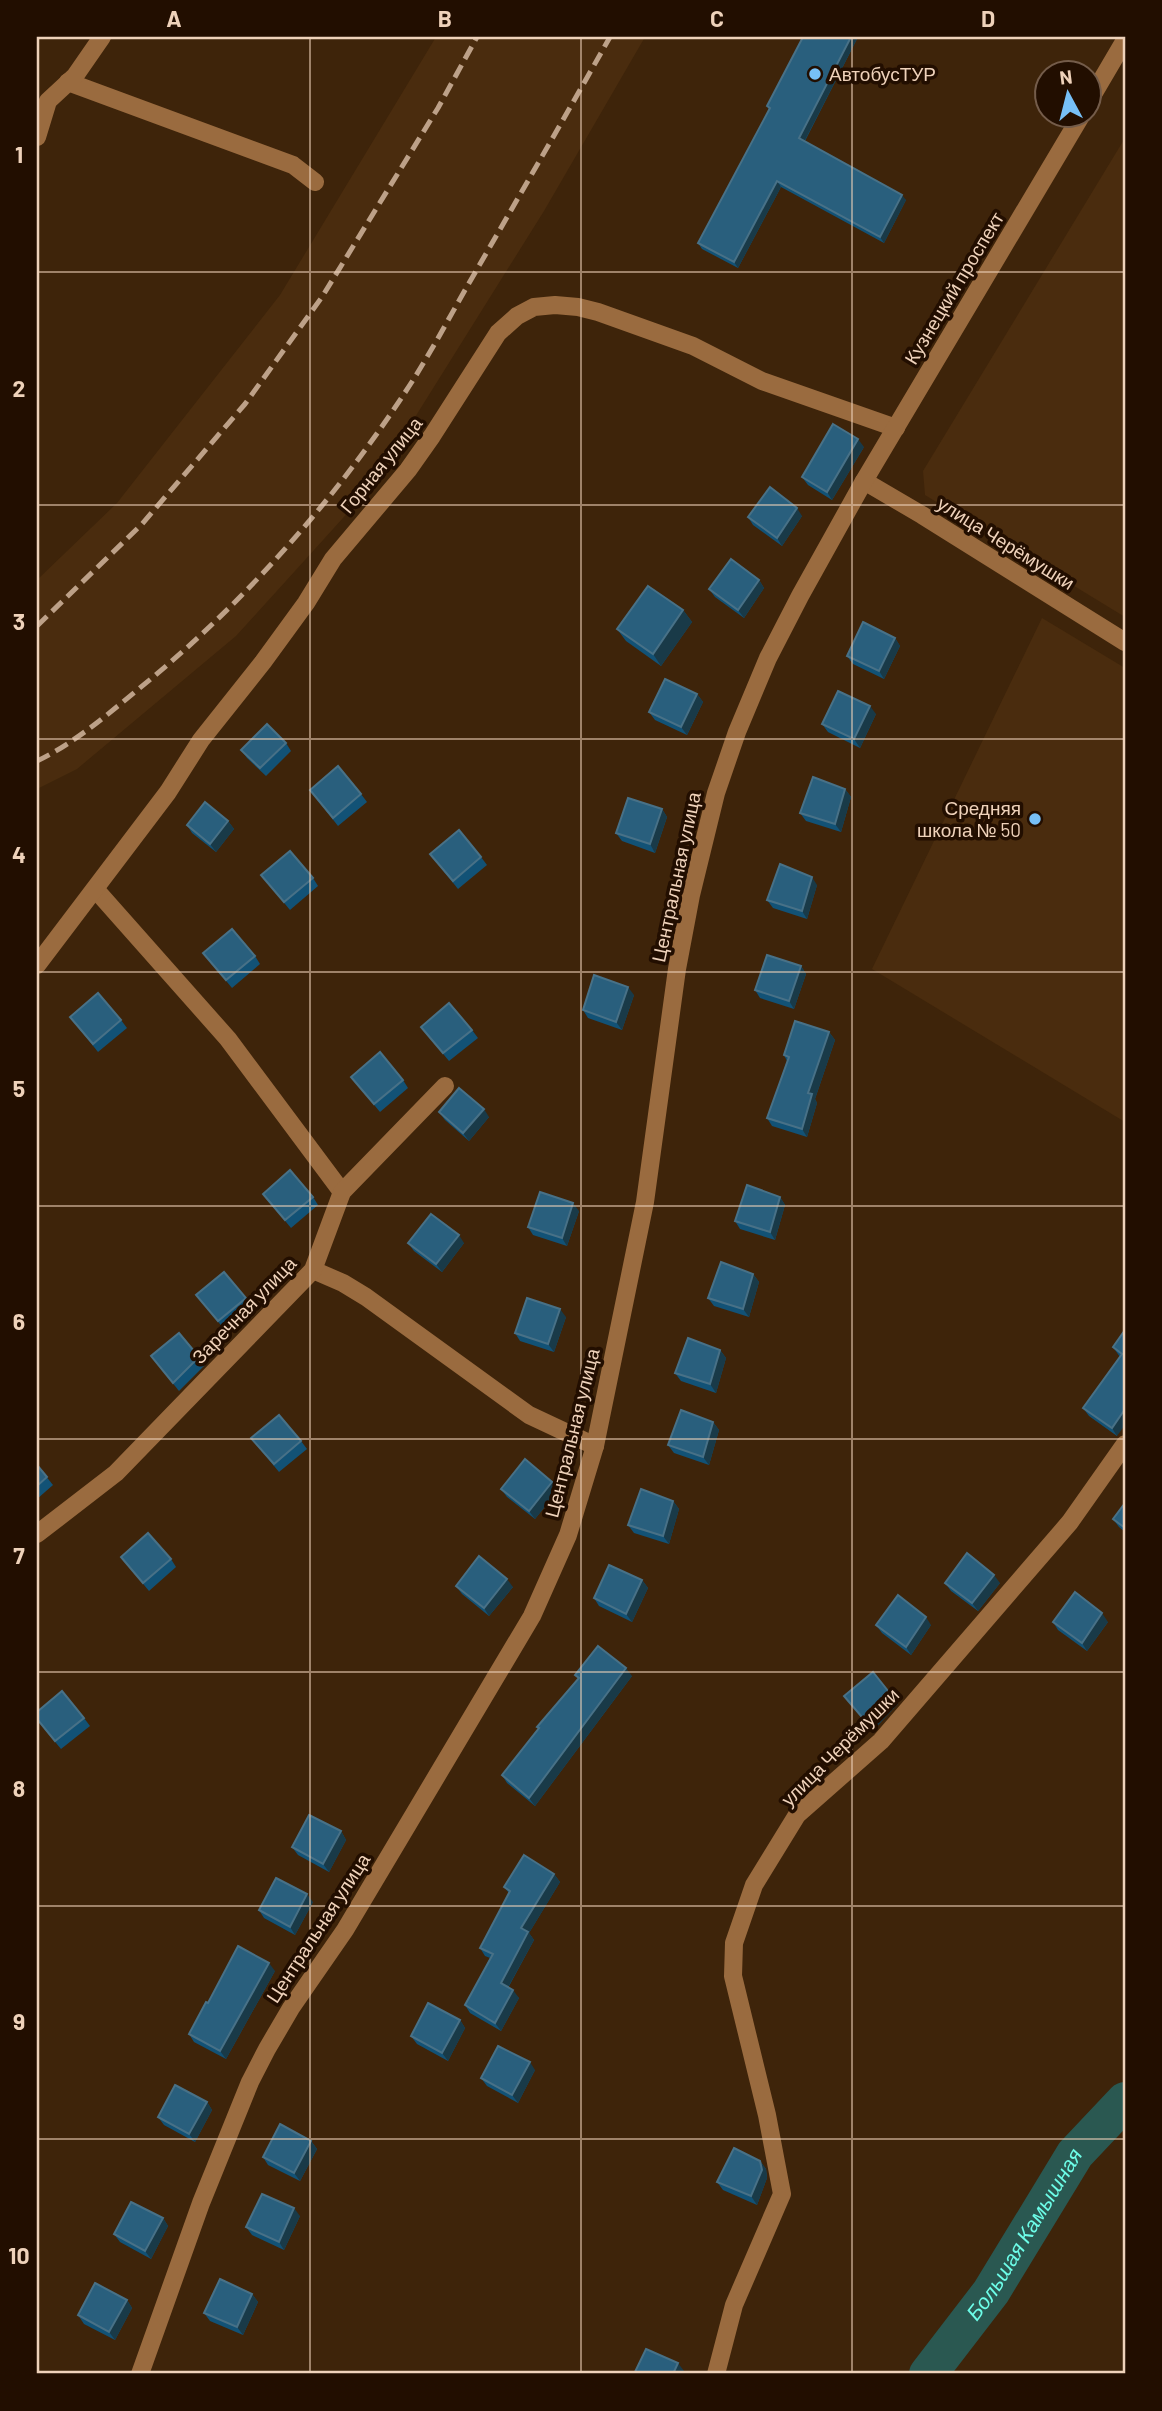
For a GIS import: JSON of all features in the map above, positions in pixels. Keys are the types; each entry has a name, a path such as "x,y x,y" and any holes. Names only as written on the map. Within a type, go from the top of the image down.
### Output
{"street":[{"path":"37,137 42,99 68,82 102,37"},
{"path":"1102,79 1125,40"},
{"path":"68,82 293,165 315,182"},
{"name":"Кузнецкий проспект","path":"864,481 1073,130"},
{"name":"Горная улица","path":"37,965 96,890 168,792 201,740 306,603 332,559 408,470 498,333 517,316 534,307 555,305 598,312 693,346 762,381 896,428"},
{"name":"улица Черёмушки","path":"864,481 1125,642"},
{"name":"Центральная улица","path":"140,2374 201,2203 250,2082 291,2008 345,1930 532,1616 568,1535 595,1446 645,1202 677,969 713,804 737,732 768,658 864,481"},
{"path":"96,890 228,1038 342,1192"},
{"name":"Заречная улица","path":"37,1534 116,1473 313,1270 342,1192 444,1086"},
{"path":"313,1270 366,1297 529,1415 595,1446"},
{"name":"улица Черёмушки","path":"716,2374 734,2305 782,2194 767,2115 733,1976 734,1943 754,1885 797,1815 881,1741 1070,1522 1125,1444"}],"shaded area":[{"path":"436,37 645,37 544,211 372,486 236,636 77,769 37,789 37,580 117,503 280,295"},
{"path":"1125,138 1125,617 925,495 923,471"},
{"name":"Средняя школа № 50","path":"1042,618 1125,668 1125,1122 872,969"}],"building":[{"path":"803,37 851,37 799,138 902,195 880,237 777,181 734,262 698,243 770,108 767,106"},
{"path":"833,424 858,439 827,492 802,477"},
{"path":"770,487 797,508 777,538 748,517"},
{"path":"731,559 759,580 738,610 709,589"},
{"path":"648,586 683,610 653,654 617,629"},
{"path":"863,622 895,638 879,671 847,656"},
{"path":"665,679 697,694 681,727 649,712"},
{"path":"838,691 870,706 854,739 822,724"},
{"path":"267,724 286,743 260,768 241,750"},
{"path":"338,766 361,794 333,818 310,790"},
{"path":"813,777 845,789 835,824 800,813"},
{"path":"628,798 662,809 650,844 616,833"},
{"path":"205,802 228,821 210,844 187,825"},
{"path":"459,830 481,857 453,881 430,854"},
{"path":"290,851 313,878 284,902 261,875"},
{"path":"780,864 812,877 802,911 767,900"},
{"path":"232,929 255,956 226,980 203,953"},
{"path":"767,955 801,966 789,1001 755,990"},
{"path":"594,975 628,987 616,1022 583,1010"},
{"path":"98,993 121,1020 93,1044 70,1017"},
{"path":"449,1003 472,1030 443,1053 421,1027"},
{"path":"795,1021 829,1032 808,1093 812,1094 802,1129 767,1118 789,1057 784,1055"},
{"path":"380,1052 403,1080 374,1104 351,1077"},
{"path":"459,1088 484,1109 463,1133 439,1112"},
{"path":"290,1170 313,1197 285,1220 263,1194"},
{"path":"747,1185 780,1197 770,1232 735,1221"},
{"path":"540,1192 573,1203 562,1238 528,1227"},
{"path":"431,1214 459,1235 436,1264 408,1243"},
{"path":"721,1262 753,1274 743,1309 708,1298"},
{"path":"224,1272 246,1298 218,1321 196,1295"},
{"path":"527,1298 560,1309 548,1344 515,1333"},
{"path":"1125,1330 1125,1409 1112,1428 1083,1408 1122,1354 1113,1347"},
{"path":"179,1333 199,1357 173,1383 151,1356"},
{"path":"688,1338 720,1350 710,1384 675,1373"},
{"path":"681,1410 713,1422 703,1457 668,1445"},
{"path":"279,1415 301,1441 274,1464 251,1438"},
{"path":"525,1459 552,1482 529,1511 501,1489"},
{"path":"37,1465 47,1477 37,1486"},
{"path":"641,1489 673,1501 663,1536 628,1525"},
{"path":"1125,1503 1125,1528 1113,1519"},
{"path":"148,1533 171,1559 143,1583 121,1557"},
{"path":"967,1553 994,1575 972,1603 945,1583"},
{"path":"479,1556 507,1579 484,1608 456,1586"},
{"path":"609,1565 642,1580 626,1614 594,1598"},
{"path":"1075,1592 1102,1613 1082,1643 1053,1622"},
{"path":"898,1595 926,1617 906,1647 876,1625"},
{"path":"598,1646 626,1668 529,1798 502,1775 539,1728 537,1727 579,1678 575,1675"},
{"path":"873,1672 892,1696 867,1723 844,1696"},
{"path":"62,1691 84,1718 55,1741 37,1719 37,1712"},
{"path":"309,1815 341,1831 323,1864 292,1847"},
{"path":"524,1855 554,1874 521,1928 528,1932 501,1983 513,1990 495,2023 465,2005 493,1954 480,1948 510,1891 504,1887"},
{"path":"276,1878 307,1894 290,1927 259,1910"},
{"path":"238,1946 269,1963 220,2051 189,2034"},
{"path":"428,2003 460,2020 442,2053 411,2036"},
{"path":"498,2046 530,2062 512,2095 481,2078"},
{"path":"175,2085 207,2102 189,2134 158,2117"},
{"path":"280,2124 311,2141 294,2173 263,2157"},
{"path":"734,2148 760,2161 762,2170 751,2196 717,2182"},
{"path":"262,2194 294,2208 279,2242 246,2227"},
{"path":"131,2202 163,2218 145,2251 114,2234"},
{"path":"220,2279 252,2294 237,2327 204,2313"},
{"path":"95,2283 127,2300 109,2332 78,2315"},
{"path":"646,2349 678,2363 673,2374 634,2374"}],"waterway":[{"name":"Большая Камышная","path":"928,2374 991,2292 1075,2154 1125,2101"}],"railway":[{"path":"37,626 142,524 245,404 322,297 438,108 477,37"},
{"path":"37,761 68,744 97,723 188,647 256,580 320,509 377,433 423,364 610,37"}],"place":[{"name":"АвтобусТУР","path":"815,74"},
{"name":"Средняя школа № 50","path":"1035,819"}]}
